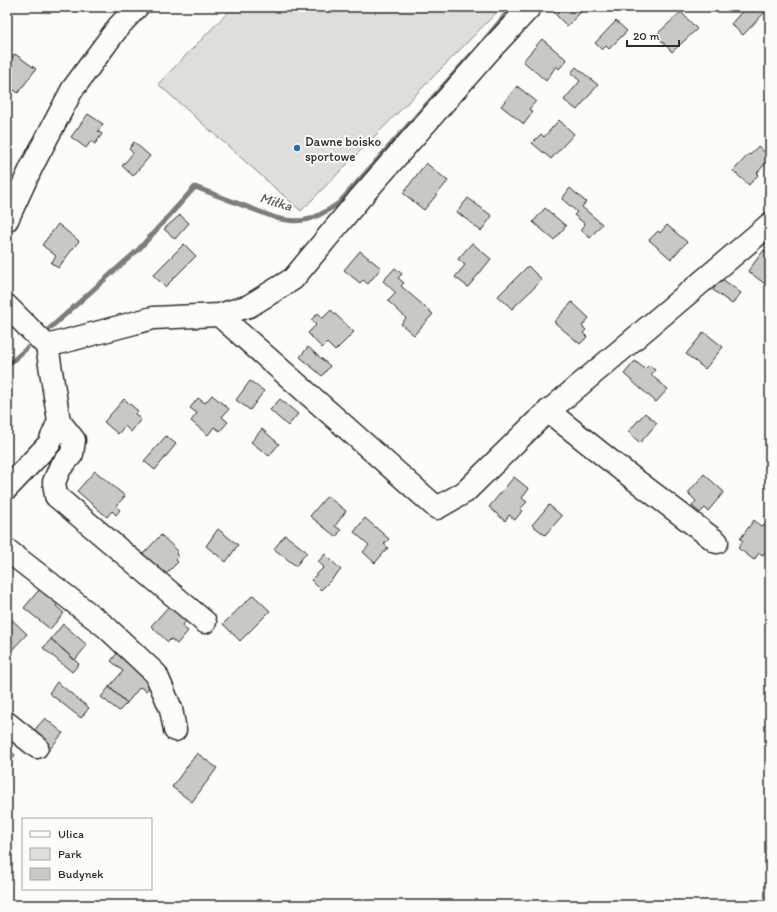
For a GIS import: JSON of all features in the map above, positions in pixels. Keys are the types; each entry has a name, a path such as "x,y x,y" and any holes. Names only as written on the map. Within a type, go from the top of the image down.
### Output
{"street":[{"path":"7,220 32,166 72,90 119,26 137,7"},
{"path":"47,346 153,318 219,315 249,306 292,279 365,192 484,56 530,7"},
{"path":"219,315 437,508 465,492 548,411 770,224"},
{"path":"7,306 47,346 60,421 74,440 72,454 60,468 54,482 56,496 205,622"},
{"path":"548,411 717,542"},
{"path":"7,488 49,444 60,421"},
{"path":"7,550 106,626 156,674 171,709 175,730"},
{"path":"7,723 37,747"}],"green space":[{"name":"Dawne boisko sportowe","path":"233,7 502,7 301,211 158,84"}],"building":[{"path":"560,7 586,7 567,26 554,13"},
{"path":"746,7 762,7 766,11 743,35 731,24"},
{"path":"681,12 697,29 672,52 656,35"},
{"path":"616,21 627,31 609,49 606,46 602,50 595,43"},
{"path":"542,39 567,60 559,69 556,66 546,81 523,61"},
{"path":"15,54 36,69 18,93 11,88 7,93 7,65"},
{"path":"576,67 598,85 577,110 564,100 580,81 571,73"},
{"path":"517,86 536,101 529,109 533,112 524,124 501,106"},
{"path":"88,114 103,124 98,131 102,134 95,144 91,141 86,148 71,137"},
{"path":"559,120 574,134 551,159 532,143 541,134 544,137"},
{"path":"134,142 150,156 133,176 122,166 133,153 129,149"},
{"path":"758,146 770,158 749,185 733,171"},
{"path":"426,163 448,181 424,210 403,193"},
{"path":"570,188 586,202 582,207 602,224 590,238 581,230 585,224 574,215 577,212 562,199"},
{"path":"468,198 492,216 481,231 457,212"},
{"path":"545,208 566,226 554,240 533,222"},
{"path":"180,215 189,223 175,239 164,229"},
{"path":"58,224 79,241 58,268 51,263 56,256 42,245"},
{"path":"667,225 687,242 671,259 649,240 658,231 660,233"},
{"path":"472,243 491,259 468,287 455,277 465,265 458,259"},
{"path":"184,244 196,256 165,287 153,275"},
{"path":"764,250 770,254 770,278 765,284 748,271"},
{"path":"360,251 381,268 368,284 363,280 360,283 344,270"},
{"path":"528,266 542,280 512,309 498,296"},
{"path":"395,268 402,274 398,278 404,283 401,286 433,314 414,335 401,324 406,318 388,301 396,293 383,281"},
{"path":"721,278 741,293 732,304 713,290"},
{"path":"572,302 589,318 582,326 586,330 583,333 587,337 580,344 554,322"},
{"path":"331,310 354,332 335,351 327,343 322,348 308,333 316,325 311,320 318,313 323,318"},
{"path":"704,332 723,347 705,369 686,354"},
{"path":"308,347 330,366 322,376 300,357"},
{"path":"635,361 645,369 649,365 655,370 651,375 668,389 656,402 624,374"},
{"path":"250,381 264,391 250,410 236,400"},
{"path":"212,395 229,409 222,417 228,422 220,431 214,427 208,435 191,421 197,413 190,408 198,398 205,403"},
{"path":"124,399 138,411 135,414 141,419 131,432 125,426 118,434 104,422"},
{"path":"280,399 298,414 288,426 270,410"},
{"path":"645,413 657,423 640,443 628,432"},
{"path":"262,429 279,444 269,456 251,442"},
{"path":"166,436 176,444 155,470 144,461"},
{"path":"95,471 125,496 116,506 120,510 116,515 112,511 107,517 77,491"},
{"path":"704,474 724,492 708,511 705,508 700,513 692,506 696,501 688,493"},
{"path":"514,477 529,489 522,498 527,502 520,509 522,511 515,520 509,515 505,521 489,507"},
{"path":"327,496 346,511 335,526 341,530 336,537 310,516"},
{"path":"549,505 562,516 545,535 532,525"},
{"path":"365,518 389,539 384,544 388,548 375,563 363,552 369,545 354,532"},
{"path":"754,520 761,526 764,525 769,528 770,545 763,555 759,553 754,560 738,548 743,541 740,539"},
{"path":"218,529 238,545 226,562 206,546"},
{"path":"161,535 178,551 176,554 179,557 176,560 178,562 165,575 143,554"},
{"path":"285,535 307,552 296,566 274,549"},
{"path":"325,554 341,570 321,590 311,580 324,567 318,562"},
{"path":"43,585 61,600 56,606 64,613 50,629 24,608"},
{"path":"253,595 270,611 240,641 223,624"},
{"path":"169,606 186,621 182,626 188,631 177,644 171,639 168,642 151,626"},
{"path":"7,615 27,634 8,654 7,653"},
{"path":"63,624 87,645 75,660 51,639"},
{"path":"51,639 79,664 72,672 43,648"},
{"path":"118,652 153,682 146,691 140,687 127,703 109,687 123,671 111,661"},
{"path":"57,682 89,708 81,718 49,693"},
{"path":"109,687 127,703 119,711 101,697"},
{"path":"45,718 63,733 49,750 31,734"},
{"path":"7,748 15,755 7,765"},
{"path":"197,753 217,768 192,802 172,787"}],"waterway":[{"name":"Miłka","path":"481,44 512,7"},
{"name":"Miłka","path":"49,329 139,249 195,187 276,218 286,220 302,221 316,217 331,209 339,203 471,55"},
{"name":"Miłka","path":"7,366 27,348"}],"place":[{"name":"Dawne boisko sportowe","path":"297,148"}]}
